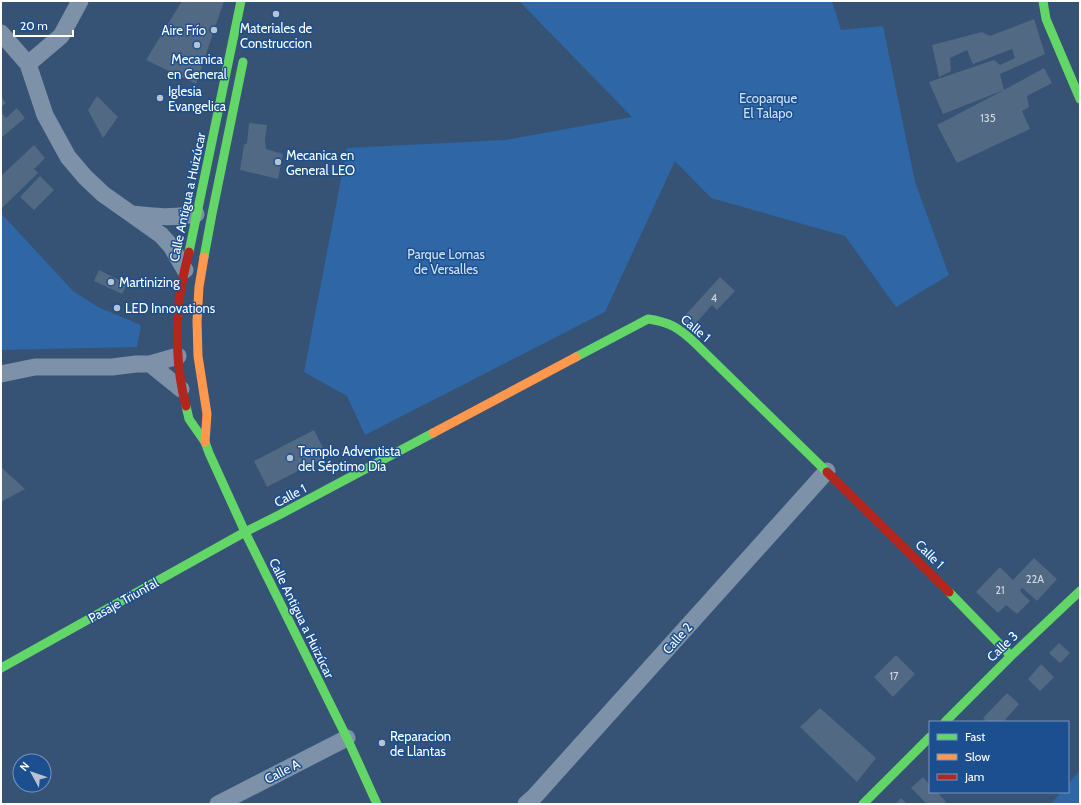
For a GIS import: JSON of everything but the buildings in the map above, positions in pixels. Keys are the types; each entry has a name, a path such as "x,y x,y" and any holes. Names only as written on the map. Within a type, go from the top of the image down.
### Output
{"street":[{"path":"28,64 61,36 80,1"},
{"name":"Calle Antigua a Huizúcar","path":"241,1 181,288 178,322 178,356 181,389 189,419 205,442 245,532 347,738 377,804"},
{"path":"1043,1 1046,19 1080,99"},
{"path":"1,34 28,64 45,116 68,157 85,177 103,194 161,235 171,246 185,270"},
{"name":"Calle Antigua a Huizúcar","path":"205,442 207,414 198,356 197,321 199,287 212,214 245,54"},
{"path":"132,214 153,217 175,217 196,214"},
{"name":"Calle 1","path":"245,532 648,319 659,320 671,324 683,333 934,576 1011,656"},
{"path":"1,374 35,367 112,367 150,364 178,356"},
{"path":"150,364 181,389"},
{"name":"Calle 2","path":"526,804 534,797 827,471"},
{"name":"Pasaje Triunfal","path":"1,668 245,532"},
{"name":"Calle 3","path":"946,721 1011,656 1080,591"},
{"name":"Calle A","path":"218,804 347,738"},
{"path":"864,804 929,738"}],"green space":[{"path":"519,1 832,1 841,30 883,26 915,182 949,275 896,307 845,236 711,198 675,161 605,312 365,435 347,396 304,372 347,148 505,140 632,117"},
{"path":"1,213 73,291 98,307 141,325 137,347 1,350"},
{"path":"1080,770 1080,804 1051,804 1060,793 1069,793 1069,783"}],"traffic: fast":[{"path":"189,252 241,1"},
{"path":"1043,1 1046,19 1080,99"},
{"path":"204,257 243,62"},
{"path":"576,357 648,319 674,326 695,343 827,472"},
{"path":"186,406 189,419 205,442 245,532 347,738 377,804"},
{"path":"1,668 245,532 433,433"},
{"path":"946,721 1011,656 1080,591"},
{"path":"949,592 1011,656"},
{"path":"863,804 929,738"}],"traffic: slow":[{"path":"204,257 199,287 197,321 198,356 207,414 205,442"},
{"path":"433,433 576,357"}],"traffic: jam":[{"path":"186,406 178,362 177,332 181,288 189,252"},
{"path":"827,472 949,592"}],"place":[{"name":"Materiales de Construccion","path":"276,14"},
{"name":"Aire Frío","path":"214,30"},
{"name":"Mecanica en General","path":"197,45"},
{"name":"Iglesia Evangelica","path":"160,98"},
{"name":"Mecanica en General LEO","path":"278,162"},
{"name":"Martinizing","path":"111,282"},
{"name":"LED Innovations","path":"117,308"},
{"name":"Templo Adventista del Séptimo Día","path":"290,458"},
{"name":"Reparacion de Llantas","path":"382,743"}],"park label":[{"name":"Ecoparque El Talapo","path":"768,106"},
{"name":"Parque Lomas de Versalles","path":"446,262"}]}
